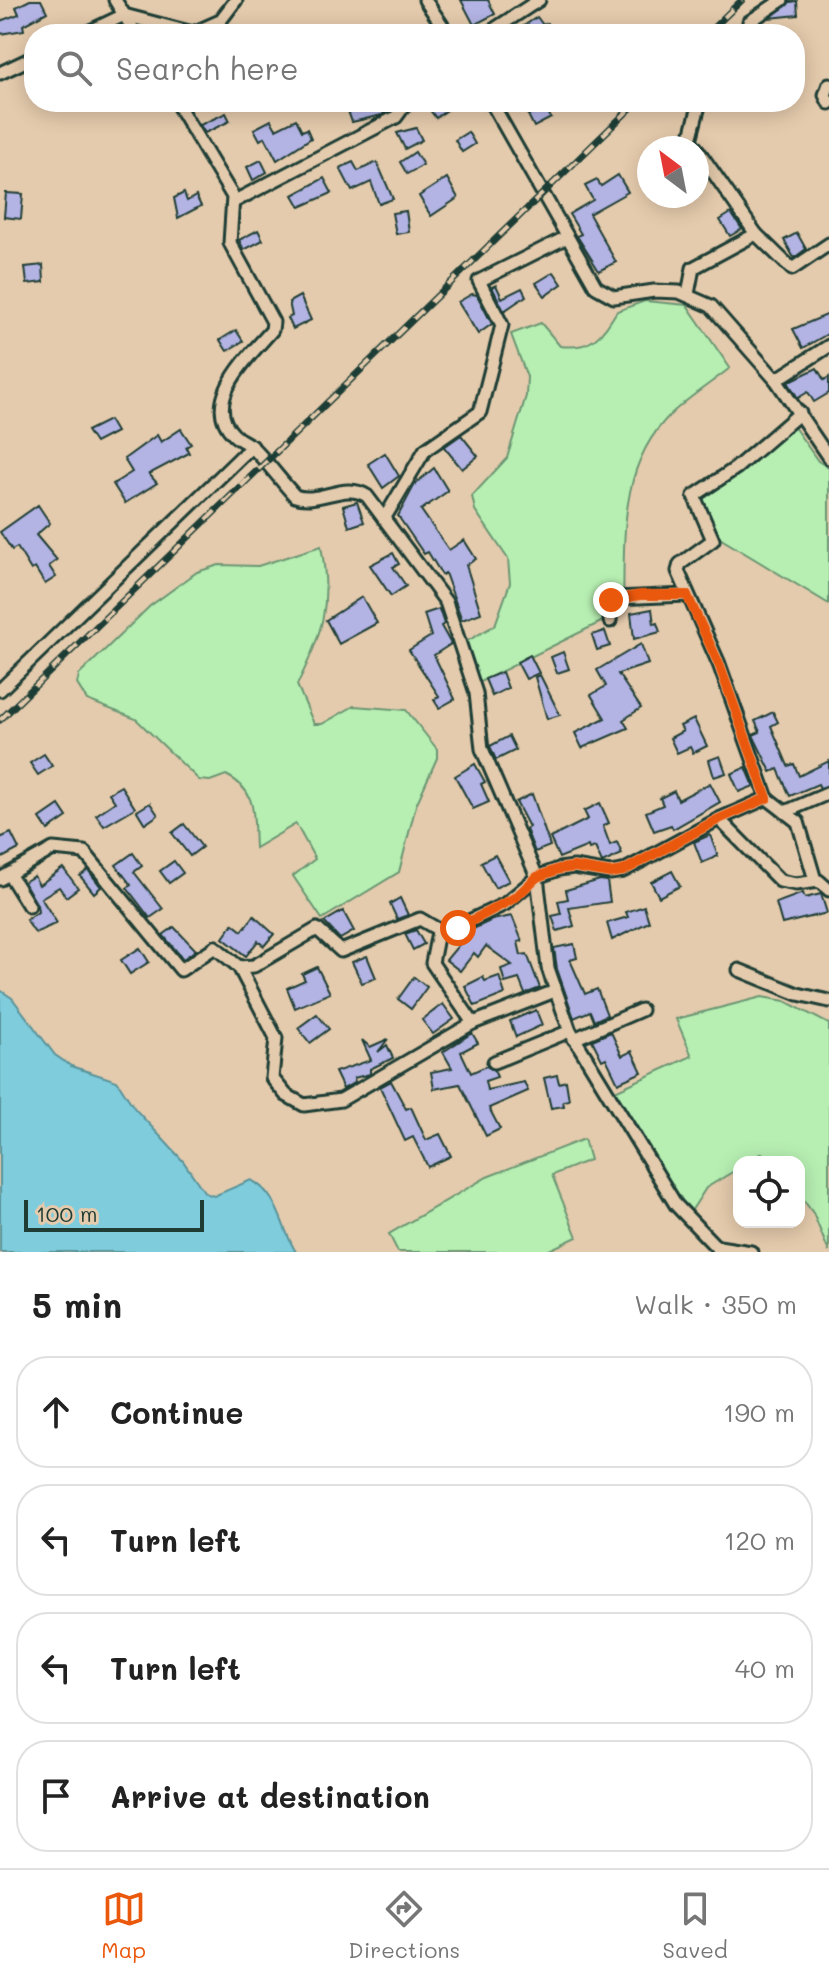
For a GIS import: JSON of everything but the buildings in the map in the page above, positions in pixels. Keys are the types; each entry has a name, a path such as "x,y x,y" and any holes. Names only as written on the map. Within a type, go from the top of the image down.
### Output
{"street":[{"path":"115,0 130,24"},
{"path":"213,24 220,21 236,0"},
{"path":"425,0 441,24"},
{"path":"502,24 539,0"},
{"path":"749,24 782,0"},
{"path":"105,24 124,15 158,24"},
{"path":"0,73 24,62"},
{"path":"829,84 825,95 829,103"},
{"path":"182,112 235,201 228,233 230,243 273,322 272,330 234,375 223,405 233,435 252,446 295,496 361,492 446,602 476,693 482,749 537,877 548,968 572,1035 676,1205 720,1250 751,1252"},
{"path":"235,201 396,117 400,112"},
{"path":"497,112 596,287 606,295 667,290 688,294 711,306 776,380 829,458"},
{"path":"691,136 697,112"},
{"path":"709,166 756,234 792,269 829,244"},
{"path":"688,294 693,268 756,234"},
{"path":"384,519 425,450 480,412 502,325 479,281 567,237"},
{"path":"776,380 829,346"},
{"path":"800,413 736,468 694,496 713,540 680,564 678,571 719,664 767,798 798,822 815,880 829,890"},
{"path":"0,690 252,446"},
{"path":"610,621 611,601 615,598 687,595"},
{"path":"785,812 829,793"},
{"path":"239,967 254,966 317,929 323,931 341,951 420,919 438,932 458,928 505,904 537,877 574,867 610,873 623,871 719,819 767,798"},
{"path":"719,819 780,881 796,884 815,880"},
{"path":"29,906 4,876 53,849 84,852 179,970 215,947 239,967 276,1038 272,1078 286,1095 304,1105 341,1100 473,1023 555,991"},
{"path":"438,932 432,963 473,1023"},
{"path":"739,970 798,994 829,1001"},
{"path":"494,1062 641,1010"}],"green space":[{"path":"645,301 687,305 730,368 672,413 641,456 628,505 623,611 476,684 464,643 495,625 510,583 508,559 475,510 472,496 507,458 526,396 527,377 511,334 541,323 560,346 581,346 601,334 617,311"},
{"path":"794,427 818,461 829,468 829,604 718,537 697,498"},
{"path":"321,546 326,584 323,617 297,685 314,724 322,724 354,706 406,710 437,749 437,758 416,805 399,872 322,919 293,876 315,859 296,824 255,848 252,806 237,781 226,775 210,781 199,780 136,719 87,700 77,684 79,675 150,606 197,572 219,565 258,566"},
{"path":"762,997 785,1001 829,1024 829,1252 813,1213 805,1202 805,1156 765,1156 762,1153 757,1156 733,1156 733,1172 706,1188 688,1216 657,1188 604,1096 692,1056 676,1019"},
{"path":"584,1139 590,1160 552,1175 577,1237 545,1252 398,1252 389,1234 487,1177"}],"water":[{"path":"0,990 12,998 55,1055 71,1066 117,1081 135,1109 183,1161 205,1193 214,1196 251,1180 260,1186 274,1203 296,1252 0,1252"}],"railway":[{"path":"717,24 742,0"},
{"path":"0,720 627,112"}],"route":[{"path":"458,928 516,897 537,877 574,867 610,873 623,871 719,819 767,798 719,664 687,595 641,595 611,600"}]}
